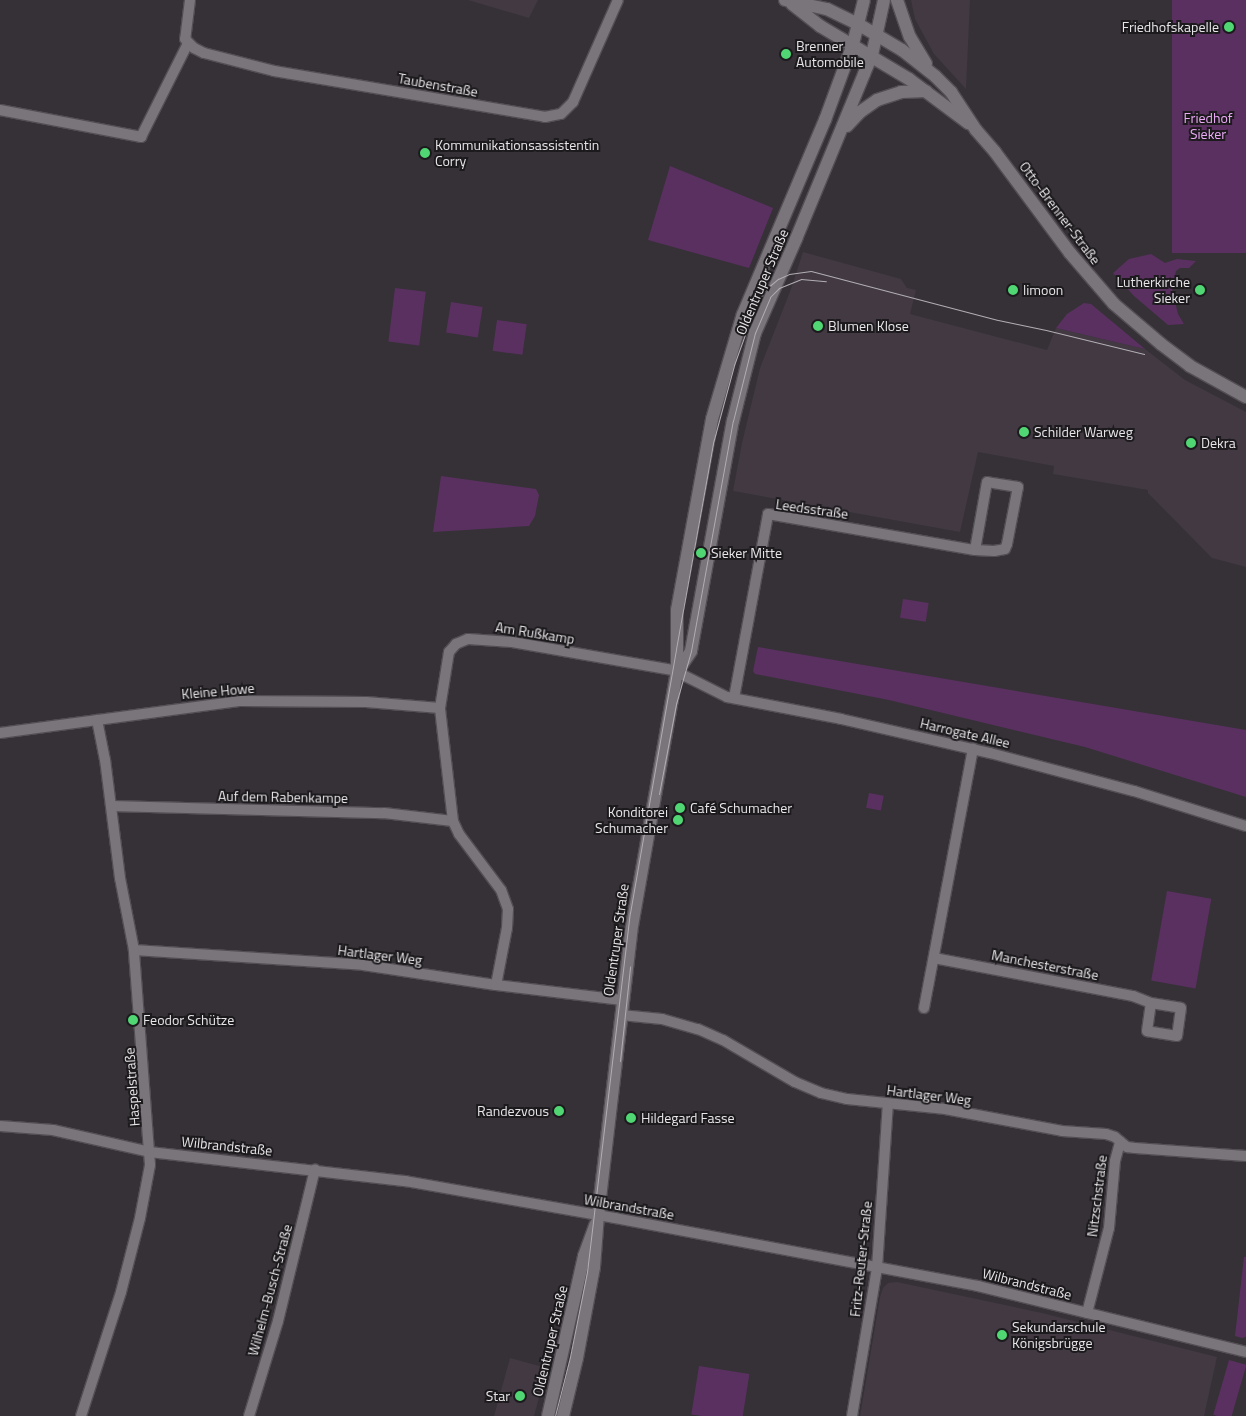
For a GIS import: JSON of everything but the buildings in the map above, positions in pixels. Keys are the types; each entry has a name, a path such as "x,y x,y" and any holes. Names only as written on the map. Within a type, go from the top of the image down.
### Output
{"street":[{"path":"0,110 141,137 188,43 185,34 190,0"},
{"name":"Taubenstraße","path":"188,43 204,53 274,71 553,117 561,114 573,102 618,0"},
{"name":"Oldentruper Straße","path":"563,1416 591,1292 598,1244 598,1215 622,1000 643,861 677,672 677,610 705,451 723,375 749,298 826,120 853,44 864,0"},
{"name":"Oldentruper Straße","path":"677,672 690,651 733,421 755,333 872,55 884,0"},
{"path":"897,0 910,37 935,76"},
{"name":"Otto-Brenner-Straße","path":"788,1 827,9 858,24 902,50 935,76 951,92 976,130 995,152 1070,253 1114,304 1190,366 1246,397"},
{"name":"Otto-Brenner-Straße","path":"788,1 820,26 872,55 926,91 976,130"},
{"path":"840,133 860,112 877,100 901,92 926,91"},
{"name":"Leedsstraße","path":"734,698 768,514 975,550 1000,550 1007,544 1018,487 987,482 975,550"},
{"name":"Am Rußkamp","path":"453,821 440,708 449,652 456,644 468,639 527,644 677,672"},
{"name":"Harrogate Allee","path":"677,672 720,694 734,698 972,748 1134,791 1246,826"},
{"name":"Kleine Howe","path":"0,733 241,701 349,702 440,708"},
{"name":"Haspelstraße","path":"80,1416 112,1322 131,1253 146,1191 150,1152 134,950 120,878 98,720"},
{"path":"924,1008 972,748"},
{"name":"Auf dem Rabenkampe","path":"111,806 384,814 453,821"},
{"path":"453,821 459,834 501,890 508,909 508,928 496,985"},
{"name":"Hartlager Weg","path":"134,950 363,965 496,985 622,1000"},
{"name":"Manchesterstraße","path":"934,958 1133,996 1151,1003"},
{"name":"Hartlager Weg","path":"621,1015 662,1019 698,1029 739,1049 795,1082 821,1093 847,1100 945,1109 1062,1131 1106,1134 1135,1148 1246,1156"},
{"name":"Fritz-Reuter-Straße","path":"852,1416 877,1268 888,1104"},
{"name":"Wilbrandstraße","path":"0,1126 53,1130 150,1152 404,1180 598,1215 978,1286 1246,1352"},
{"name":"Nitzschstraße","path":"1087,1313 1109,1228 1115,1161 1120,1142"},
{"name":"Wilhelm-Busch-Straße","path":"249,1416 278,1321 314,1169"},
{"name":"Oldentruper Straße","path":"548,1416 568,1336 584,1256 598,1215"}],"shaded area":[{"path":"468,0 538,0 529,18"},
{"path":"911,0 970,0 966,89 934,54 915,19"},
{"path":"803,252 901,279 907,288 916,290 910,314 1047,350 1056,328 1145,349 1185,380 1246,412 1246,567 1212,558 1148,493 1148,490 1053,474 1054,466 978,452 960,532 733,491 742,443 760,368 791,289"},
{"name":"Sekundarschule Königsbrügge","path":"897,1282 1042,1313 1217,1357 1204,1416 860,1416 880,1297 883,1288 888,1283"},
{"name":"Star","path":"510,1358 547,1368 534,1416 494,1416"}],"green space":[{"name":"Friedhof Sieker","path":"1172,0 1246,0 1246,253 1172,253"},
{"path":"670,166 773,208 749,268 648,240"},
{"path":"1151,254 1165,263 1177,259 1196,261 1189,268 1180,268 1176,271 1172,289 1178,314 1184,324 1168,325 1134,296 1113,273 1129,259"},
{"path":"395,288 426,292 419,345 388,342"},
{"path":"451,302 483,307 478,338 446,333"},
{"path":"1084,303 1091,304 1145,349 1056,328 1067,314"},
{"path":"497,320 527,324 522,355 493,351"},
{"path":"441,476 536,489 539,495 535,516 529,526 433,532"},
{"path":"903,599 929,603 926,622 900,618"},
{"path":"758,647 1246,730 1246,797 1085,747 889,700 755,674 753,671"},
{"path":"869,793 884,796 881,811 866,808"},
{"path":"1167,891 1211,899 1196,988 1151,981"},
{"path":"1244,1257 1246,1257 1246,1337 1242,1338 1235,1336"},
{"path":"1229,1360 1246,1366 1232,1416 1218,1416 1213,1415"},
{"path":"699,1366 749,1374 743,1416 691,1414"}],"tram line":[{"path":"555,1416 570,1357 587,1272 630,913 713,443 734,365 756,304 766,289 778,279 789,274 811,271 998,320 1144,354"},
{"path":"659,794 676,704 691,651 733,421 755,333 770,297 779,288 801,279 826,281"},
{"path":"620,1061 630,967"}],"place":[{"name":"Friedhofskapelle","path":"1229,27"},
{"name":"Brenner Automobile","path":"786,54"},
{"name":"Kommunikationsassistentin Corry","path":"425,153"},
{"name":"limoon","path":"1013,290"},
{"name":"Lutherkirche Sieker","path":"1200,290"},
{"name":"Blumen Klose","path":"818,326"},
{"name":"Schilder Warweg","path":"1024,432"},
{"name":"Dekra","path":"1191,443"},
{"name":"Sieker Mitte","path":"701,553"},
{"name":"Café Schumacher","path":"680,808"},
{"name":"Konditorei Schumacher","path":"678,820"},
{"name":"Feodor Schütze","path":"133,1020"},
{"name":"Randezvous","path":"559,1111"},
{"name":"Hildegard Fasse","path":"631,1118"},
{"name":"Sekundarschule Königsbrügge","path":"1002,1335"},
{"name":"Star","path":"520,1396"}]}
